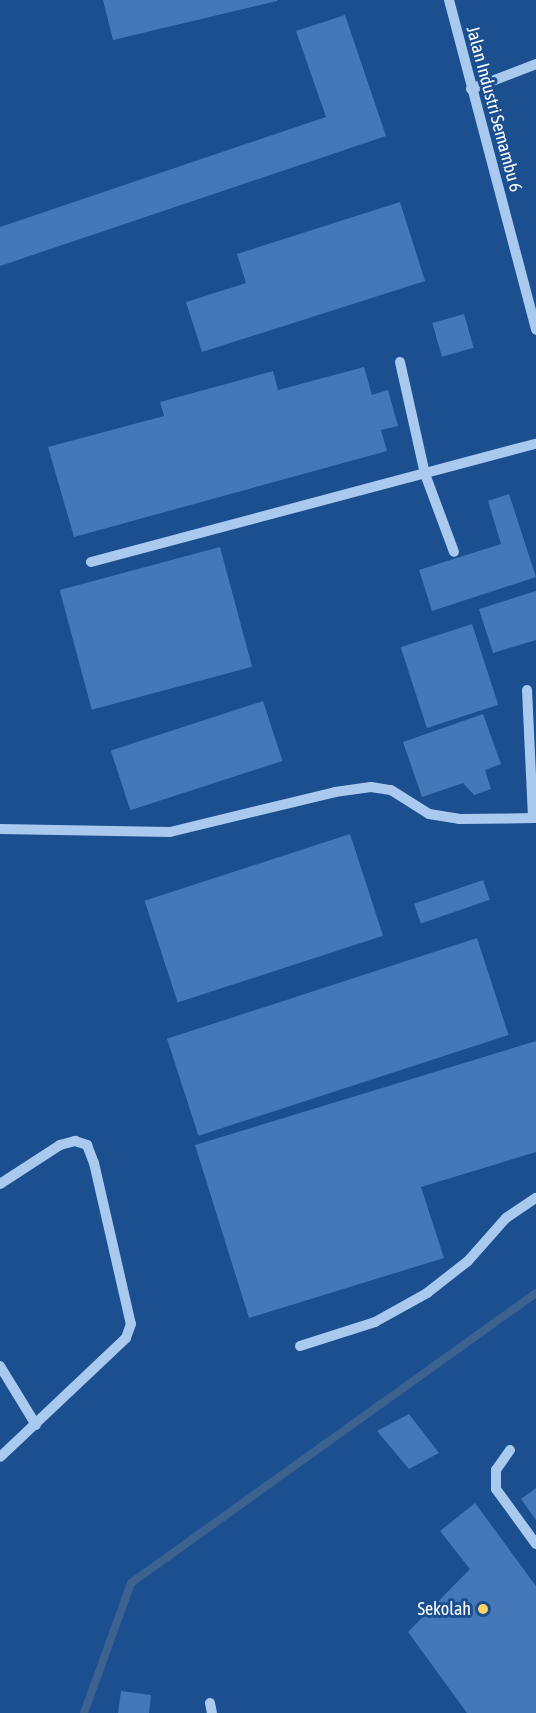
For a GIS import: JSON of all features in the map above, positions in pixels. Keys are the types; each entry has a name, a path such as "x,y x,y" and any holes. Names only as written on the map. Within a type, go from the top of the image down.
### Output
{"street":[{"name":"Jalan Industri Semambu 6","path":"449,0 536,330"},
{"path":"471,89 536,64"},
{"path":"400,362 425,474 454,552"},
{"path":"91,562 536,444"},
{"path":"0,829 170,832 334,792 372,787 391,790 429,814 459,819 534,818 527,690"},
{"path":"0,1184 60,1145 75,1141 87,1145 94,1163 131,1324 126,1338 0,1457"},
{"path":"300,1346 375,1322 427,1293 468,1261 506,1218 536,1198"},
{"path":"0,1366 36,1425"},
{"path":"510,1450 496,1470 496,1490 536,1544"}],"building":[{"path":"103,0 277,0 277,1 113,40"},
{"path":"345,15 386,136 0,266 0,227 326,117 296,31"},
{"path":"400,202 425,281 202,352 186,302 246,283 237,254"},
{"path":"464,314 474,348 442,357 432,323"},
{"path":"364,367 372,395 388,390 398,426 381,430 387,451 74,537 48,447 164,416 160,402 273,371 278,390"},
{"path":"509,494 536,577 432,611 419,570 501,544 488,501"},
{"path":"220,547 252,667 92,710 60,590"},
{"path":"536,591 536,640 493,653 479,609"},
{"path":"472,624 498,705 427,728 401,647"},
{"path":"263,701 282,761 130,810 111,750"},
{"path":"483,714 501,764 485,770 491,789 474,795 463,783 422,797 403,742"},
{"path":"350,834 383,936 178,1003 145,901"},
{"path":"483,880 490,900 421,924 414,904"},
{"path":"477,938 509,1035 198,1136 167,1039"},
{"path":"536,1041 536,1152 421,1187 444,1258 249,1318 195,1145"},
{"path":"409,1414 439,1453 409,1469 377,1431"},
{"path":"536,1488 536,1520 521,1499"},
{"name":"Sekolah","path":"475,1503 536,1586 536,1713 467,1713 408,1632 470,1569 440,1531"},
{"path":"121,1691 151,1695 149,1713 118,1713"}],"waterway":[{"path":"84,1713 131,1583 536,1293"}],"place":[{"name":"Sekolah","path":"483,1609"}]}
